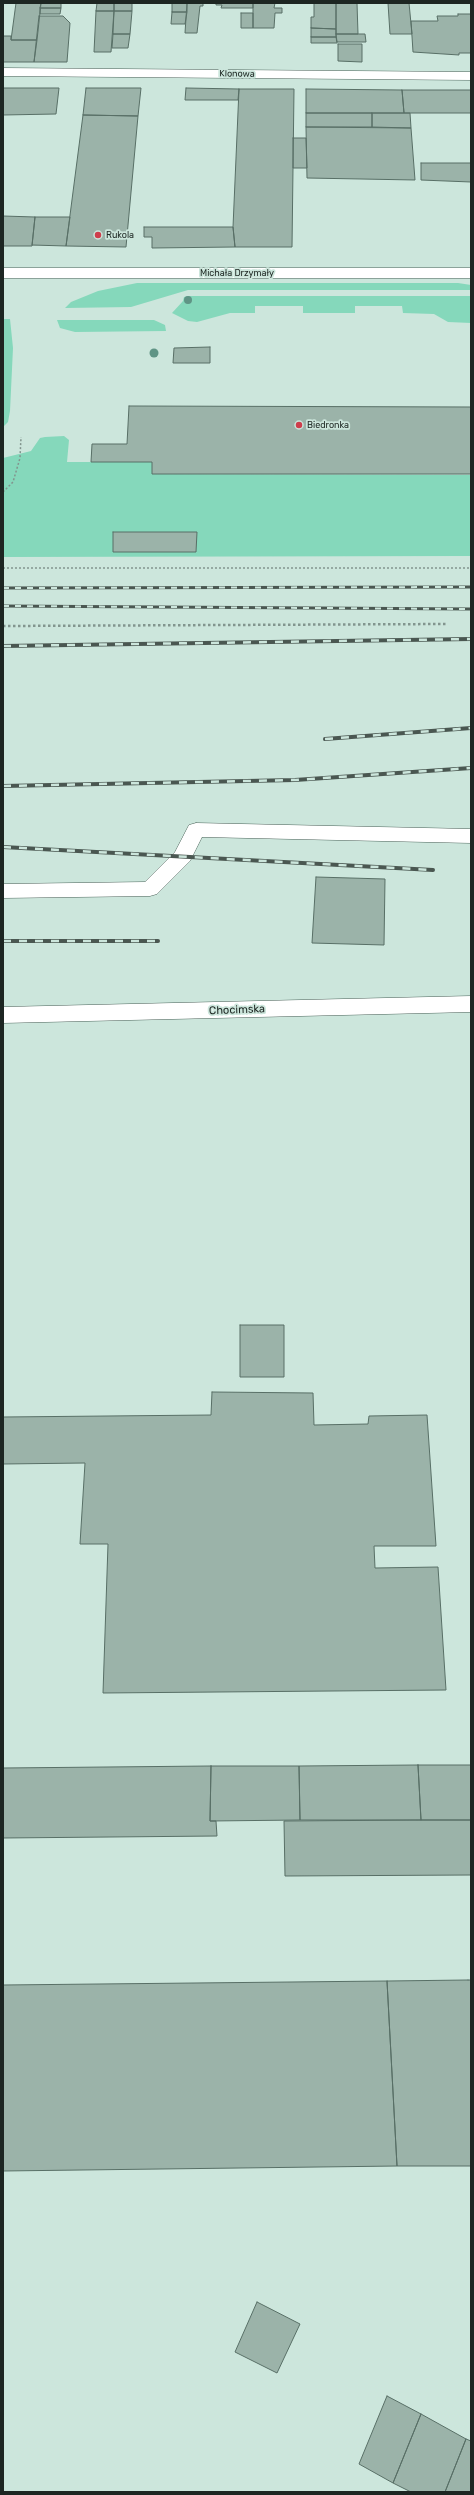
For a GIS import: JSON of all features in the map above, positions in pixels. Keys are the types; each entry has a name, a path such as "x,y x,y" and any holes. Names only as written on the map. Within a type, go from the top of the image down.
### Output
{"street":[{"name":"Klonowa","path":"3,72 471,76"},
{"name":"Michała Drzymały","path":"3,273 471,273"},
{"path":"3,891 150,889 183,856 196,830 471,836"},
{"name":"Chocimska","path":"3,1015 471,1004"}],"path":[{"path":"3,492 13,482 20,458 21,436"},
{"path":"3,568 471,568"},
{"path":"3,626 446,624"}],"green space":[{"path":"137,283 458,283 471,285 471,290 188,290 131,307 65,308 71,302 98,291"},
{"path":"471,296 471,323 448,322 434,314 403,313 402,306 355,306 355,313 303,313 303,306 255,306 255,313 230,313 197,322 188,321 172,313 183,301 184,297"},
{"path":"3,319 10,319 13,348 10,411 8,422 3,427"},
{"path":"57,320 154,320 165,325 166,331 75,332 60,328"},
{"path":"64,436 69,440 67,462 152,462 152,474 471,475 471,556 3,557 3,458 31,451 40,438"}],"building":[{"path":"16,3 41,3 37,40 11,40"},
{"path":"41,3 61,3 61,8 40,8"},
{"path":"97,3 114,3 114,11 96,11"},
{"path":"114,3 132,3 132,11 114,11"},
{"path":"172,3 187,3 187,12 172,12"},
{"path":"187,3 203,3 203,6 200,6 197,33 185,33"},
{"path":"216,3 253,3 253,8 221,8 222,5 216,5"},
{"path":"253,3 275,3 274,8 282,8 282,13 275,13 274,28 253,28"},
{"path":"314,3 336,3 336,29 311,28 311,17 314,17"},
{"path":"336,3 357,3 358,34 336,34"},
{"path":"388,3 409,3 412,34 390,34"},
{"path":"40,8 61,8 60,14 40,14"},
{"path":"96,11 114,11 111,52 94,52"},
{"path":"114,11 132,11 130,34 113,34"},
{"path":"172,12 187,12 185,24 171,24"},
{"path":"241,13 253,13 253,28 241,28"},
{"path":"458,14 471,14 471,53 459,53 459,55 413,52 411,21 438,21 437,16 458,16"},
{"path":"39,16 63,16 70,23 67,62 34,62"},
{"path":"311,28 336,29 336,37 311,37"},
{"path":"113,34 130,34 128,48 112,48"},
{"path":"336,34 365,34 366,42 337,42"},
{"path":"3,36 11,36 11,40 37,40 34,62 3,62"},
{"path":"311,37 336,37 337,43 311,43"},
{"path":"338,44 362,44 362,62 338,61"},
{"path":"3,88 59,88 56,114 3,115"},
{"path":"86,88 141,88 138,116 83,115"},
{"path":"186,88 239,89 238,100 185,100"},
{"path":"239,89 294,89 292,247 235,247 233,227"},
{"path":"306,89 402,90 404,113 306,113"},
{"path":"402,90 471,90 471,113 404,113"},
{"path":"306,113 372,113 372,127 306,127"},
{"path":"372,113 410,113 411,128 372,127"},
{"path":"83,115 138,116 126,247 66,246"},
{"path":"306,127 411,128 415,180 307,178"},
{"path":"293,138 306,138 307,168 293,168"},
{"path":"421,163 471,163 471,182 421,180"},
{"path":"3,216 35,217 32,246 3,246"},
{"path":"35,217 70,217 66,246 32,245"},
{"path":"144,227 233,227 235,247 152,248 152,237 144,237"},
{"path":"210,347 210,363 173,363 174,348"},
{"name":"Biedronka","path":"129,406 471,407 471,474 152,474 152,462 91,462 92,444 127,444"},
{"path":"113,532 197,532 196,552 113,552"},
{"path":"316,877 385,879 384,945 312,943"},
{"path":"240,1325 284,1325 284,1377 240,1377"},
{"path":"212,1392 313,1393 314,1425 368,1424 369,1416 427,1415 436,1546 374,1546 375,1568 438,1567 446,1690 103,1693 108,1544 80,1544 85,1463 3,1464 3,1417 211,1415"},
{"path":"418,1765 421,1820 300,1820 299,1766"},
{"path":"418,1765 471,1765 471,1820 421,1820"},
{"path":"211,1766 299,1766 300,1820 210,1821"},
{"path":"211,1766 210,1821 216,1821 217,1836 3,1838 3,1768"},
{"path":"471,1820 471,1875 285,1876 284,1821"},
{"path":"471,1980 471,2166 397,2166 387,1981"},
{"path":"387,1981 397,2166 3,2171 3,1985"},
{"path":"257,2302 300,2324 277,2373 235,2352"},
{"path":"387,2396 421,2414 393,2483 359,2464"},
{"path":"421,2414 466,2439 445,2492 411,2492 393,2483"},
{"path":"466,2439 471,2441 471,2492 445,2492"}],"railway":[{"path":"3,588 471,587"},
{"path":"3,606 471,609"},
{"path":"3,646 471,639"},
{"path":"325,739 471,728"},
{"path":"3,786 295,780 471,768"},
{"path":"3,847 433,870"},
{"path":"3,941 158,941"}],"place":[{"name":"Rukola","path":"98,235"},
{"name":"Biedronka","path":"299,425"}]}
